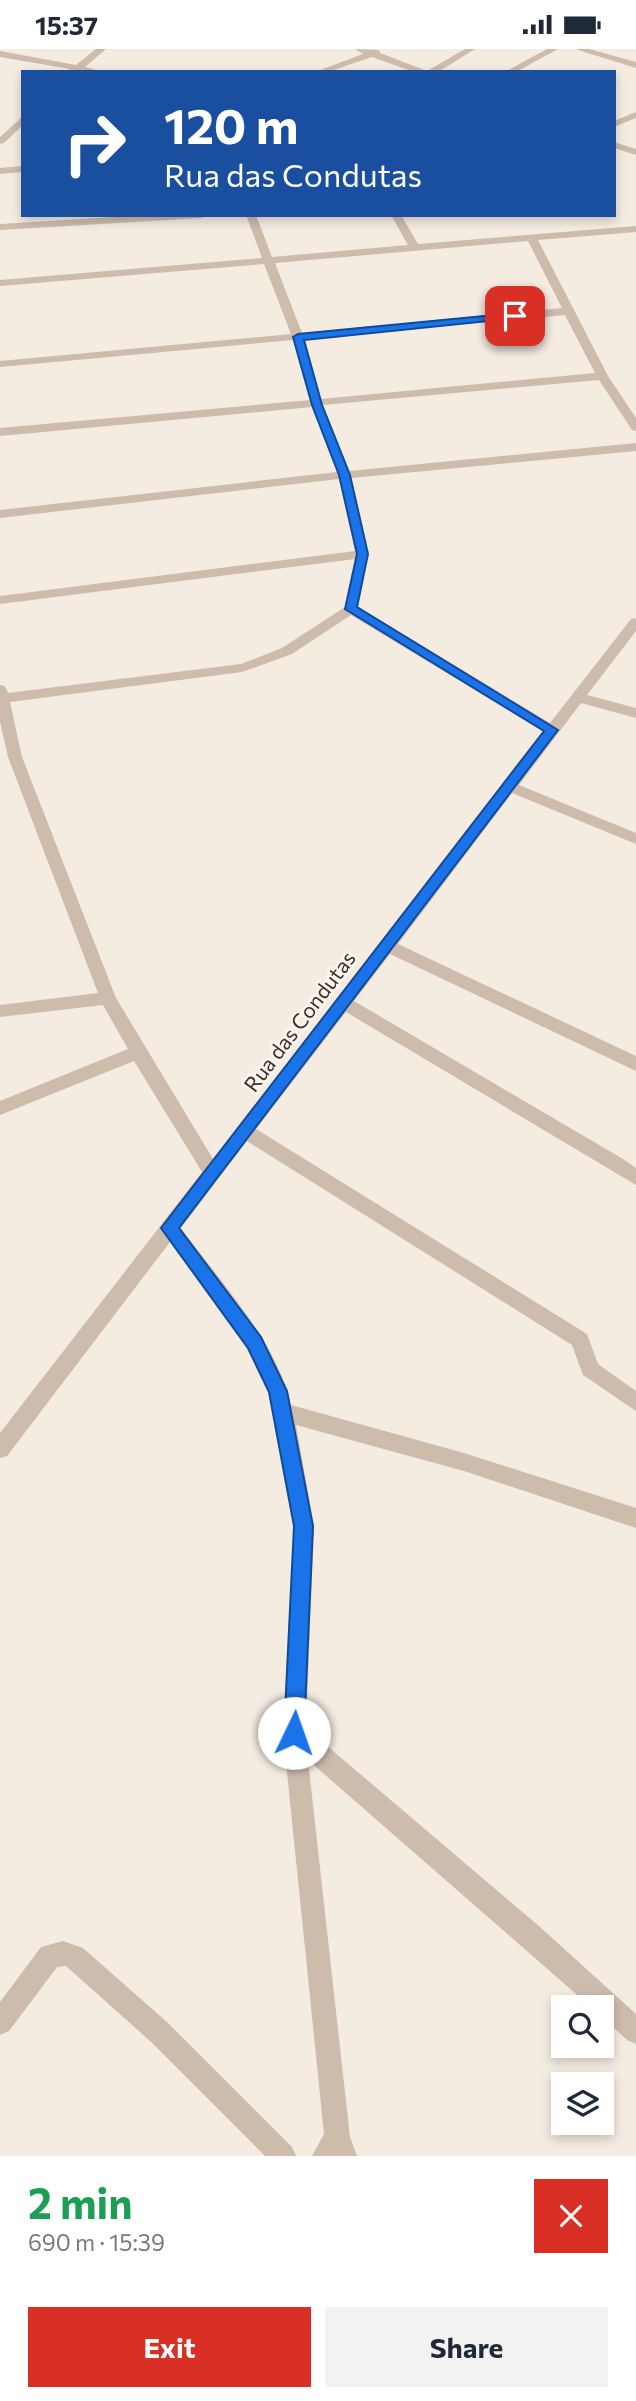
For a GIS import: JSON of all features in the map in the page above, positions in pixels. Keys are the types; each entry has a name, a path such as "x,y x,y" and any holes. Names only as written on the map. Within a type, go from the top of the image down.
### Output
{"street":[{"path":"0,54 74,70 102,49"},
{"path":"359,49 418,70"},
{"path":"325,70 383,49"},
{"path":"434,70 471,49"},
{"path":"513,70 554,49"},
{"path":"579,49 635,65"},
{"path":"616,73 635,65"},
{"path":"616,123 636,115"},
{"path":"1,142 21,121"},
{"path":"1,142 21,138"},
{"path":"616,146 636,152"},
{"path":"0,171 21,169"},
{"path":"0,227 133,217"},
{"path":"212,1173 108,998 8,758 1,693 255,665 286,654 351,609 362,554 344,475 317,405 298,337 252,217"},
{"path":"397,217 415,248"},
{"path":"0,283 636,229"},
{"path":"532,239 602,376 636,428"},
{"path":"0,364 569,311"},
{"path":"0,432 317,405 602,376"},
{"path":"0,514 344,475 636,447"},
{"path":"0,600 362,554"},
{"path":"351,609 551,730"},
{"name":"Rua das Condutas","path":"0,1449 636,622"},
{"path":"577,697 636,712"},
{"path":"508,786 636,839"},
{"path":"386,945 636,1064"},
{"path":"0,1011 108,998"},
{"path":"342,1002 617,1164 636,1178"},
{"path":"0,1108 138,1052"},
{"path":"245,1131 580,1340 590,1369 636,1402"},
{"path":"170,1228 254,1343 278,1391 304,1526 294,1733 335,2150"},
{"path":"283,1412 464,1462 636,1518"},
{"path":"294,1733 531,1936 636,2031"},
{"path":"0,2022 51,1957 63,1953 74,1957 159,2032 283,2156"}],"route":[{"path":"294,1733 304,1526 278,1391 254,1343 170,1228 551,730 351,609 362,554 344,475 317,405 298,337 515,316"}]}
